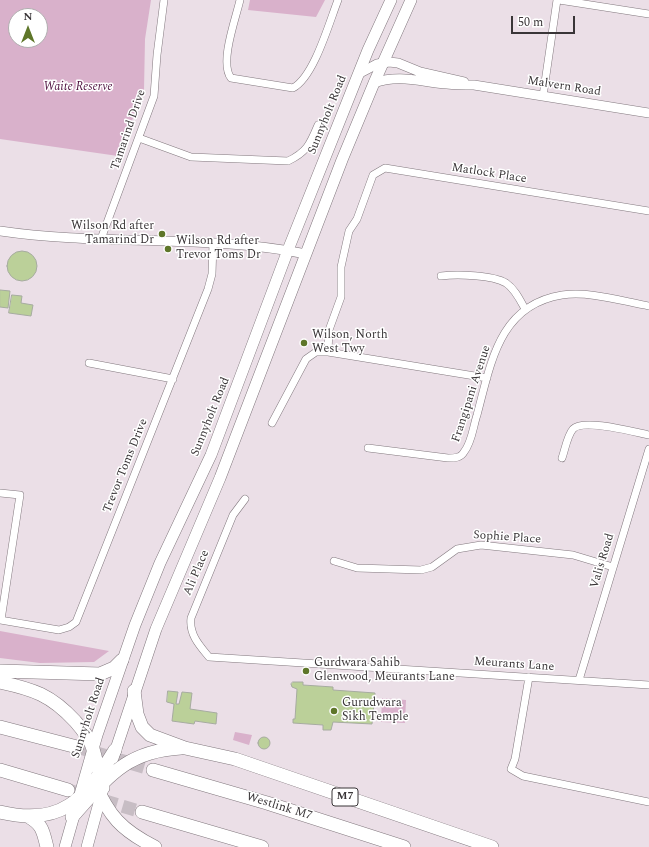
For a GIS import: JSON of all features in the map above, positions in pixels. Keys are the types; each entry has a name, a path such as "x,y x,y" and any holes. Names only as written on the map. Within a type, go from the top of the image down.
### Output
{"highway":[{"path":"0,671 100,674 114,668 122,660"},
{"path":"0,682 27,688 49,698 63,709 82,729 93,747 100,785"},
{"name":"M7","path":"134,691 137,714 142,727 150,735 185,748 235,759 492,847"},
{"path":"0,727 77,747"},
{"path":"0,812 29,817 50,814 63,809 100,785 134,758 145,753 167,749 185,748"},
{"path":"72,817 100,785 115,750"},
{"path":"89,760 100,785 109,814 126,830 155,847"},
{"path":"0,770 68,790"},
{"name":"Westlink M7","path":"153,770 267,803 404,847"},
{"path":"142,812 262,847"},
{"path":"29,817 40,826 47,847"}],"main road":[{"name":"Sunnyholt Road","path":"65,847 72,817 93,747 122,660 148,592 224,423 288,250 391,0"},
{"path":"115,750 134,691 170,594 220,478 306,254 382,63 411,0"},
{"path":"87,847 100,785"}],"street":[{"name":"Tamarind Drive","path":"101,239 154,96 164,0"},
{"path":"240,0 226,60 226,73 230,78 293,88 300,84 308,73 338,0"},
{"path":"543,96 558,0 649,14"},
{"name":"Malvern Road","path":"360,73 382,63 398,63 420,72 474,85"},
{"name":"Malvern Road","path":"374,83 392,78 404,78 447,84 474,85 649,113"},
{"path":"139,138 191,157 288,161 308,148 318,125"},
{"name":"Matlock Place","path":"328,352 329,330 341,297 340,267 349,231 357,219 373,175 385,168 649,211"},
{"path":"0,231 42,237 263,246 306,254"},
{"name":"Trevor Toms Drive","path":"1,620 59,630 69,627 76,622 208,289 212,274 213,243"},
{"path":"441,276 458,274 500,280 512,289 524,309"},
{"name":"Frangipani Avenue","path":"368,448 457,458 464,453 469,442 487,378 500,341 507,327 524,309 548,298 563,295 594,297 649,306"},
{"path":"272,423 306,359 316,352 328,352 487,378"},
{"path":"88,363 173,378"},
{"path":"562,458 570,436 578,425 593,425 649,435"},
{"name":"Valis Road","path":"579,680 649,450"},
{"path":"0,493 20,495 1,620"},
{"name":"Ali Place","path":"209,656 194,636 191,627 191,618 233,515 245,499"},
{"name":"Sophie Place","path":"334,561 357,568 420,570 432,567 457,549 481,544 573,555 613,567"},
{"name":"Meurants Lane","path":"209,656 649,685"},
{"path":"529,677 515,759 511,769 524,776 649,802"}],"green space":[{"name":"Waite Reserve","path":"0,0 151,0 145,39 144,90 118,156 0,139"},
{"path":"250,0 325,0 316,17 248,10"},
{"path":"0,631 109,651 94,662 40,663 0,658"},
{"path":"382,698 406,700 405,723 381,722"},
{"path":"235,732 252,735 249,745 233,740"}],"building":[{"path":"22,251 33,255 37,266 33,277 22,281 11,277 7,266 11,255"},
{"path":"0,290 10,291 8,308 0,307"},
{"path":"12,295 22,296 21,303 33,305 31,316 9,313"},
{"name":"Gurudwara Sikh Temple","path":"293,682 303,682 303,685 333,687 333,690 375,693 372,724 333,722 331,730 323,730 323,725 293,723 293,719 295,719 297,689 292,687 291,684"},
{"path":"168,691 178,692 176,704 179,704 182,692 192,693 190,709 217,713 216,724 195,721 194,724 172,721 174,704 167,702"},
{"path":"264,737 268,739 270,743 268,747 264,749 260,747 258,743 260,739"}],"tunnel":[{"path":"77,747 153,770"},
{"path":"68,790 142,812"}],"place":[{"name":"Wilson Rd after Tamarind Dr","path":"162,234"},
{"name":"Wilson Rd after Trevor Toms Dr","path":"168,249"},
{"name":"Wilson, North West Twy","path":"304,343"},
{"name":"Gurdwara Sahib Glenwood, Meurants Lane","path":"306,671"},
{"name":"Gurudwara Sikh Temple","path":"334,711"}]}
